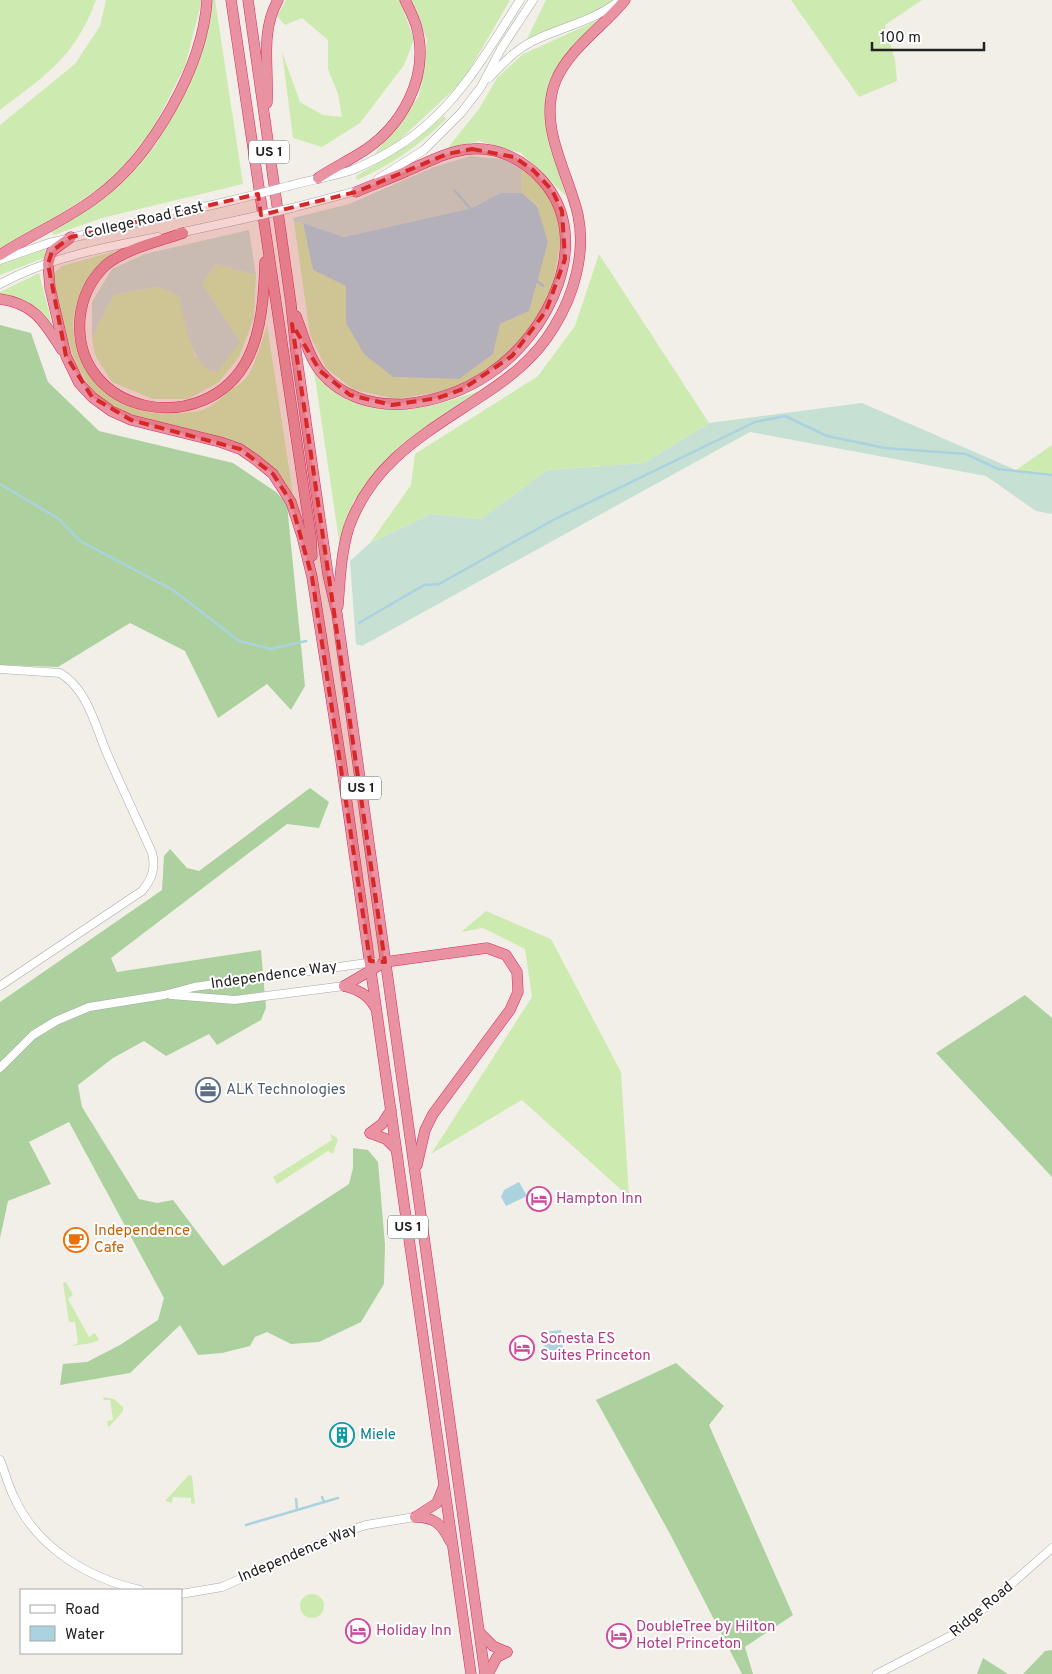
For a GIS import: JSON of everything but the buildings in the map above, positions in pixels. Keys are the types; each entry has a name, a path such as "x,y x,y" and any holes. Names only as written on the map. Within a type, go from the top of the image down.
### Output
{"highway":[{"path":"0,255 74,214 100,195 132,165 158,132 179,92 195,54 207,0"},
{"name":"US 1","path":"231,0 311,537 312,578 391,1110 471,1674"},
{"name":"US 1","path":"248,0 328,575 337,614 479,1632 487,1674"},
{"path":"266,129 268,81 265,47 270,14 278,0"},
{"path":"318,178 376,142 392,126 407,106 416,81 420,51 416,25 405,0"},
{"path":"337,614 342,557 349,528 360,502 375,478 391,460 414,441 504,382 523,366 554,328 564,308 579,260 580,233 578,214 551,130 551,97 563,66 625,0"},
{"path":"291,304 312,358 334,385 372,403 392,404 438,398 463,390 490,374 512,356 533,332 546,311 558,283 565,259 566,234 562,211 552,190 534,170 514,157 492,150 472,148 447,154 356,192"},
{"path":"182,233 124,254 107,265 92,281 81,306 79,330 83,350 91,369 105,386 124,399 147,407 165,409 190,406 216,394 235,378 248,358 257,332 264,286 266,243"},
{"path":"66,356 50,288 48,264 52,252 71,237"},
{"path":"0,299 27,306 43,322 66,356 79,382 92,397 111,411 131,420 220,442 240,449 273,474 291,502 312,578"},
{"path":"344,986 370,966 385,962 487,948 506,955 517,972 518,992 510,1010 433,1114 425,1130 416,1171"},
{"path":"344,986 360,991 369,997 376,1009"},
{"path":"391,1110 382,1124 370,1133 386,1139 396,1149"},
{"path":"415,1517 437,1503 444,1482"},
{"path":"415,1517 427,1517 438,1523 446,1532 454,1549"},
{"path":"479,1632 493,1646 507,1652 497,1657 487,1674"},
{"path":"464,1674 466,1639"}],"street":[{"name":"College Road East","path":"0,260 21,251 71,237 238,199 349,170 383,155 411,138 439,116 475,72 520,0"},
{"path":"480,87 532,0"},
{"path":"480,87 518,50 604,11 620,0"},
{"name":"College Road East","path":"0,284 48,264 122,243 182,233 356,192 424,150 461,113 480,87"},
{"path":"0,669 60,673 76,689 93,716 101,740 152,853 154,862 153,872 142,891 0,986"},
{"name":"Independence Way","path":"0,1068 32,1035 56,1021 89,1007 164,995 194,987 370,966"},
{"name":"Independence Way","path":"164,995 235,1000 344,986"},
{"path":"0,1460 14,1498 27,1519 52,1547 78,1567 100,1579 136,1589"},
{"name":"Independence Way","path":"182,1594 222,1587 348,1531 366,1525 415,1517"},
{"name":"Ridge Road","path":"877,1674 956,1633 1052,1548"}],"highlighted area":[{"path":"472,149 514,157 533,170 552,190 562,211 565,259 546,311 512,356 463,389 438,398 392,405 350,395 320,371 292,324 385,962 370,961 312,577 291,502 273,474 240,449 131,420 92,397 66,356 48,264 52,251 71,237 258,194 261,215 356,192 447,154"}],"green space":[{"path":"0,0 96,0 88,20 69,51 45,75 0,110"},
{"path":"106,0 202,0 185,66 153,129 112,180 47,223 0,249 0,125 75,64 100,26"},
{"path":"213,0 215,0 243,184 102,218 54,235 52,232 107,196 157,143 198,57"},
{"path":"286,0 400,0 414,40 404,65 360,123 322,147 293,138 282,52 300,102 323,115 342,117 338,94 328,69 328,40 302,18 285,25 277,16"},
{"path":"411,0 510,0 463,81 397,142 374,155 419,96 427,40"},
{"path":"546,0 613,0 601,9 527,39"},
{"path":"791,0 922,0 885,25 895,60 897,81 859,97"},
{"path":"605,17 565,58 546,97 552,146 566,196 521,153 479,141 446,150 479,109 497,78 523,54"},
{"path":"444,116 446,119 415,146 382,168 357,180 356,176 409,145"},
{"path":"470,156 500,159 521,166 522,193 500,193 472,208 344,237 303,223 294,222 293,218 349,204 434,167"},
{"path":"521,166 546,187 563,226 551,295 512,353 461,388 397,399 354,390 326,368 310,335 294,222 303,223 313,270 346,286 346,323 393,377 458,379 493,354 500,324 529,311 538,206 522,193"},
{"path":"249,230 256,275 216,264 202,283 240,342 217,372 208,369 195,352 190,341 179,296 158,287 114,295 92,338 92,302 112,269 145,254"},
{"path":"49,248 44,258 0,275 0,265"},
{"path":"115,251 85,284 81,291 74,316 74,340 82,362 94,381 112,396 132,407 156,413 181,413 202,410 213,405 246,378 255,360 267,325 293,494 261,458 248,448 225,438 130,414 112,405 97,394 84,378 74,356 65,328 56,293 55,272 62,266"},
{"path":"599,254 709,423 644,463 547,470 481,519 431,514 370,543 411,485 415,454 538,376 575,326"},
{"path":"216,264 256,275 254,318 239,357 219,382 188,399 153,399 112,382 95,355 92,338 114,295 158,287 179,296 195,357 239,342 202,283"},
{"path":"39,273 54,331 32,306 0,294 0,292"},
{"path":"0,325 31,333 48,382 99,431 233,463 276,492 287,504 305,686 291,710 267,684 218,718 185,651 130,623 58,667 0,665"},
{"path":"313,364 357,402 390,410 424,407 489,388 396,450 353,502 340,547"},
{"path":"862,403 1016,470 1052,476 1052,514 1036,511 986,476 750,432 362,646 356,644 350,561 370,543 431,514 481,519 547,470 644,463 709,423"},
{"path":"1052,445 1052,476 1016,470"},
{"path":"310,788 329,802 319,828 287,824 111,958 117,972 261,950 266,1008 261,1020 217,1045 209,1034 166,1056 144,1041 113,1058 78,1085 82,1107 139,1199 157,1203 173,1200 223,1266 349,1184 353,1168 353,1148 368,1150 378,1162 385,1245 384,1284 361,1322 319,1342 291,1344 267,1332 255,1337 250,1346 222,1353 198,1355 180,1325 130,1373 60,1385 63,1364 87,1362 120,1345 158,1320 164,1298 69,1122 29,1142 51,1184 8,1201 0,1238 0,1002 162,890 164,856 170,849 187,868 199,871"},
{"path":"486,911 551,939 621,1072 629,1197 522,1100 431,1154 532,997 525,949 483,928 461,932"},
{"path":"1025,995 1052,1018 1052,1177 936,1053"},
{"path":"330,1133 338,1139 333,1154 328,1151 277,1184 273,1177 332,1140"},
{"path":"66,1282 73,1295 68,1299 89,1337 95,1333 99,1340 72,1346 78,1343 75,1322 69,1322 63,1283"},
{"path":"676,1363 724,1406 709,1425 793,1615 745,1647 753,1674 742,1674 670,1534 596,1400"},
{"path":"103,1397 114,1399 123,1407 123,1411 108,1427 107,1421 113,1420 110,1400 104,1400"},
{"path":"189,1475 192,1476 195,1504 191,1503 191,1498 173,1497 172,1503 165,1501"},
{"path":"312,1594 317,1595 323,1601 323,1611 317,1617 312,1618 307,1617 301,1611 300,1606 301,1601 307,1595"},
{"path":"1052,1650 1052,1674 1023,1674 1045,1651"},
{"path":"983,1658 1008,1674 977,1674"}],"water":[{"path":"500,193 522,193 537,206 548,242 529,311 500,324 493,354 459,379 393,377 364,354 346,323 346,286 313,270 303,223 344,237 472,208"},
{"path":"519,1182 527,1196 506,1206 501,1197 504,1190"},
{"path":"561,1330 563,1350 546,1357 543,1332"}],"waterway":[{"path":"454,190 473,211"},
{"path":"536,280 543,286"},
{"path":"359,623 424,585 439,584 555,519 755,422 785,416 827,436 885,448 966,454 998,469 1052,475"},
{"path":"0,484 59,519 80,541 173,590 239,641 271,649 306,641"},
{"path":"322,1497 324,1502"},
{"path":"246,1525 338,1498"},
{"path":"296,1499 297,1510"}],"place":[{"name":"ALK Technologies","path":"208,1090"},
{"name":"Hampton Inn","path":"539,1199"},
{"name":"Independence Cafe","path":"76,1240"},
{"name":"Sonesta ES Suites Princeton","path":"522,1348"},
{"name":"Miele","path":"342,1435"},
{"name":"Holiday Inn","path":"358,1631"},
{"name":"DoubleTree by Hilton Hotel Princeton","path":"619,1636"}]}
